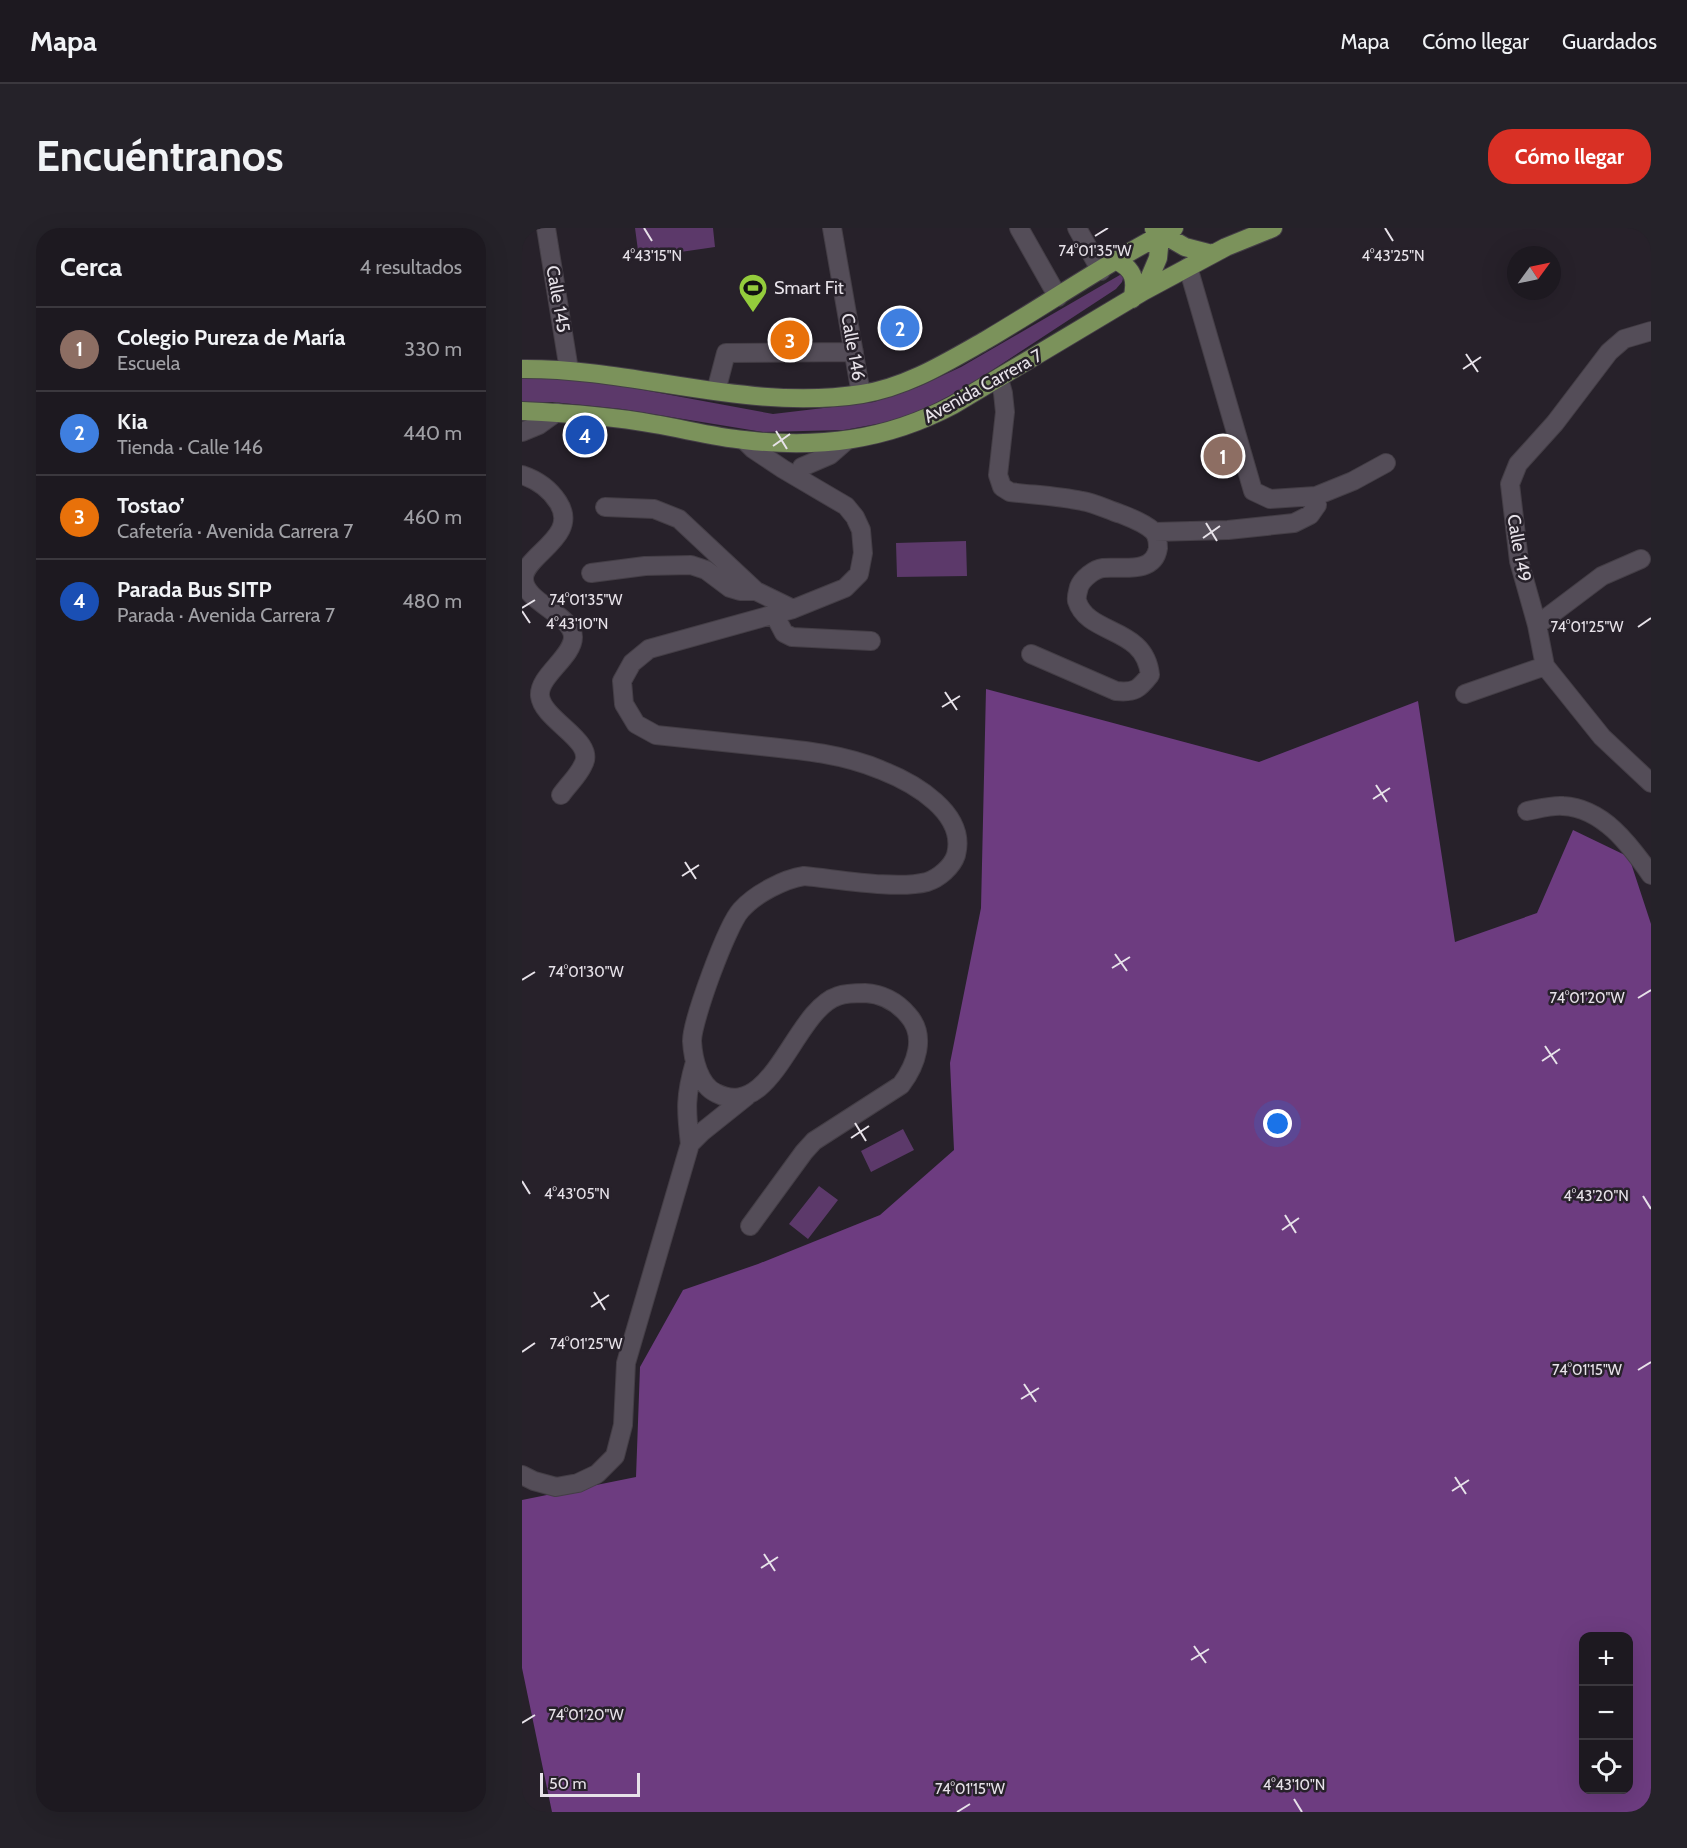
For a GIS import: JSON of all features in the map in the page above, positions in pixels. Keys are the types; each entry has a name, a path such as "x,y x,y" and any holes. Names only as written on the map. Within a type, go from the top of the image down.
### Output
{"main road":[{"path":"1140,246 1144,228"},
{"name":"Avenida Carrera 7","path":"522,411 556,412 652,423 744,440 795,443 846,441 885,434 918,422 953,405 1188,267 1246,238 1273,228"},
{"path":"522,369 569,370 761,398 861,394 902,384 925,374 1101,271 1163,230"},
{"path":"1163,230 1185,247 1212,254"},
{"path":"1138,295 1154,269 1163,230"},
{"path":"1117,261 1131,271 1138,295"}],"street":[{"name":"Calle 145","path":"546,228 569,370"},
{"name":"Calle 146","path":"832,228 861,394"},
{"path":"1019,228 1058,297"},
{"path":"1077,228 1101,271"},
{"path":"1188,267 1253,491 1270,499 1316,496 1353,481 1386,463"},
{"name":"Calle 149","path":"1651,331 1624,339 1609,352 1555,423 1514,470 1510,491 1519,561 1537,625 1545,666 1602,737 1651,783"},
{"path":"716,392 726,353 854,352"},
{"path":"999,379 1005,412 998,475 1002,487 1010,492 1084,501 1133,519 1154,532 1158,540 1158,550 1154,557 1141,566 1128,570 1102,568 1089,575 1081,583 1077,595 1082,609 1090,620 1124,636 1146,657 1150,675 1142,685 1131,692 1116,690 1031,654"},
{"path":"522,432 539,425 556,412"},
{"path":"744,440 775,465 846,506 855,517 861,530 863,553 859,574 845,588 793,609 649,650 632,663 622,681 624,704 636,724 656,735 810,751 880,769 911,783 938,805 953,824 959,844 954,860 942,874 928,881 906,885 804,876 788,878 747,904 734,918 706,988 692,1040 695,1062 706,1085 716,1093 730,1097 747,1096"},
{"path":"804,481 800,475 802,466 830,455 846,441"},
{"path":"522,475 540,483 552,493 564,516 562,526 526,570 524,580 529,591 569,626 573,635 571,645 543,683 540,693 542,704 551,716 580,743 586,757 584,765 561,795"},
{"path":"1154,532 1228,530 1294,523 1310,515 1317,505 1316,496"},
{"path":"605,507 654,509 679,519 756,591 793,609"},
{"path":"1537,625 1602,576 1641,559"},
{"path":"591,573 645,566 691,565 706,570 730,588 740,591 756,591"},
{"path":"774,615 784,633 792,637 871,642"},
{"path":"1465,694 1545,666"},
{"path":"1527,812 1562,805 1582,809 1613,828 1632,847 1651,875"},
{"path":"690,1144 774,1071 802,1026 819,1008 836,996 855,993 875,994 894,1002 909,1016 916,1030 919,1052 901,1085 814,1141 750,1226"},
{"path":"522,1475 534,1482 556,1486 578,1483 597,1474 615,1456 623,1425 626,1363 690,1144 686,1114 687,1089 695,1062"}],"shaded area":[{"path":"635,228 713,228 715,247 639,258"},
{"path":"1125,272 1122,282 1116,289 968,386 926,408 893,421 844,430 763,432 622,409 552,402 522,403 522,379 550,378 611,384 773,414 874,402 918,387 961,367"},
{"path":"966,541 967,576 897,577 896,543"},
{"path":"986,689 1259,762 1418,701 1455,942 1537,913 1573,830 1629,857 1651,924 1651,1812 552,1812 522,1668 522,1500 636,1477 640,1367 683,1290 758,1264 880,1215 954,1150 950,1063 981,908"},
{"path":"903,1129 914,1150 871,1172 861,1151"},
{"path":"819,1186 838,1200 808,1239 789,1224"}],"place":[{"name":"Smart Fit","path":"753,314"},
{"name":"Kia","path":"900,328"},
{"name":"Tostao’","path":"790,340"},
{"name":"Parada Bus SITP","path":"585,435"},
{"name":"Colegio Pureza de María","path":"1223,456"}]}
